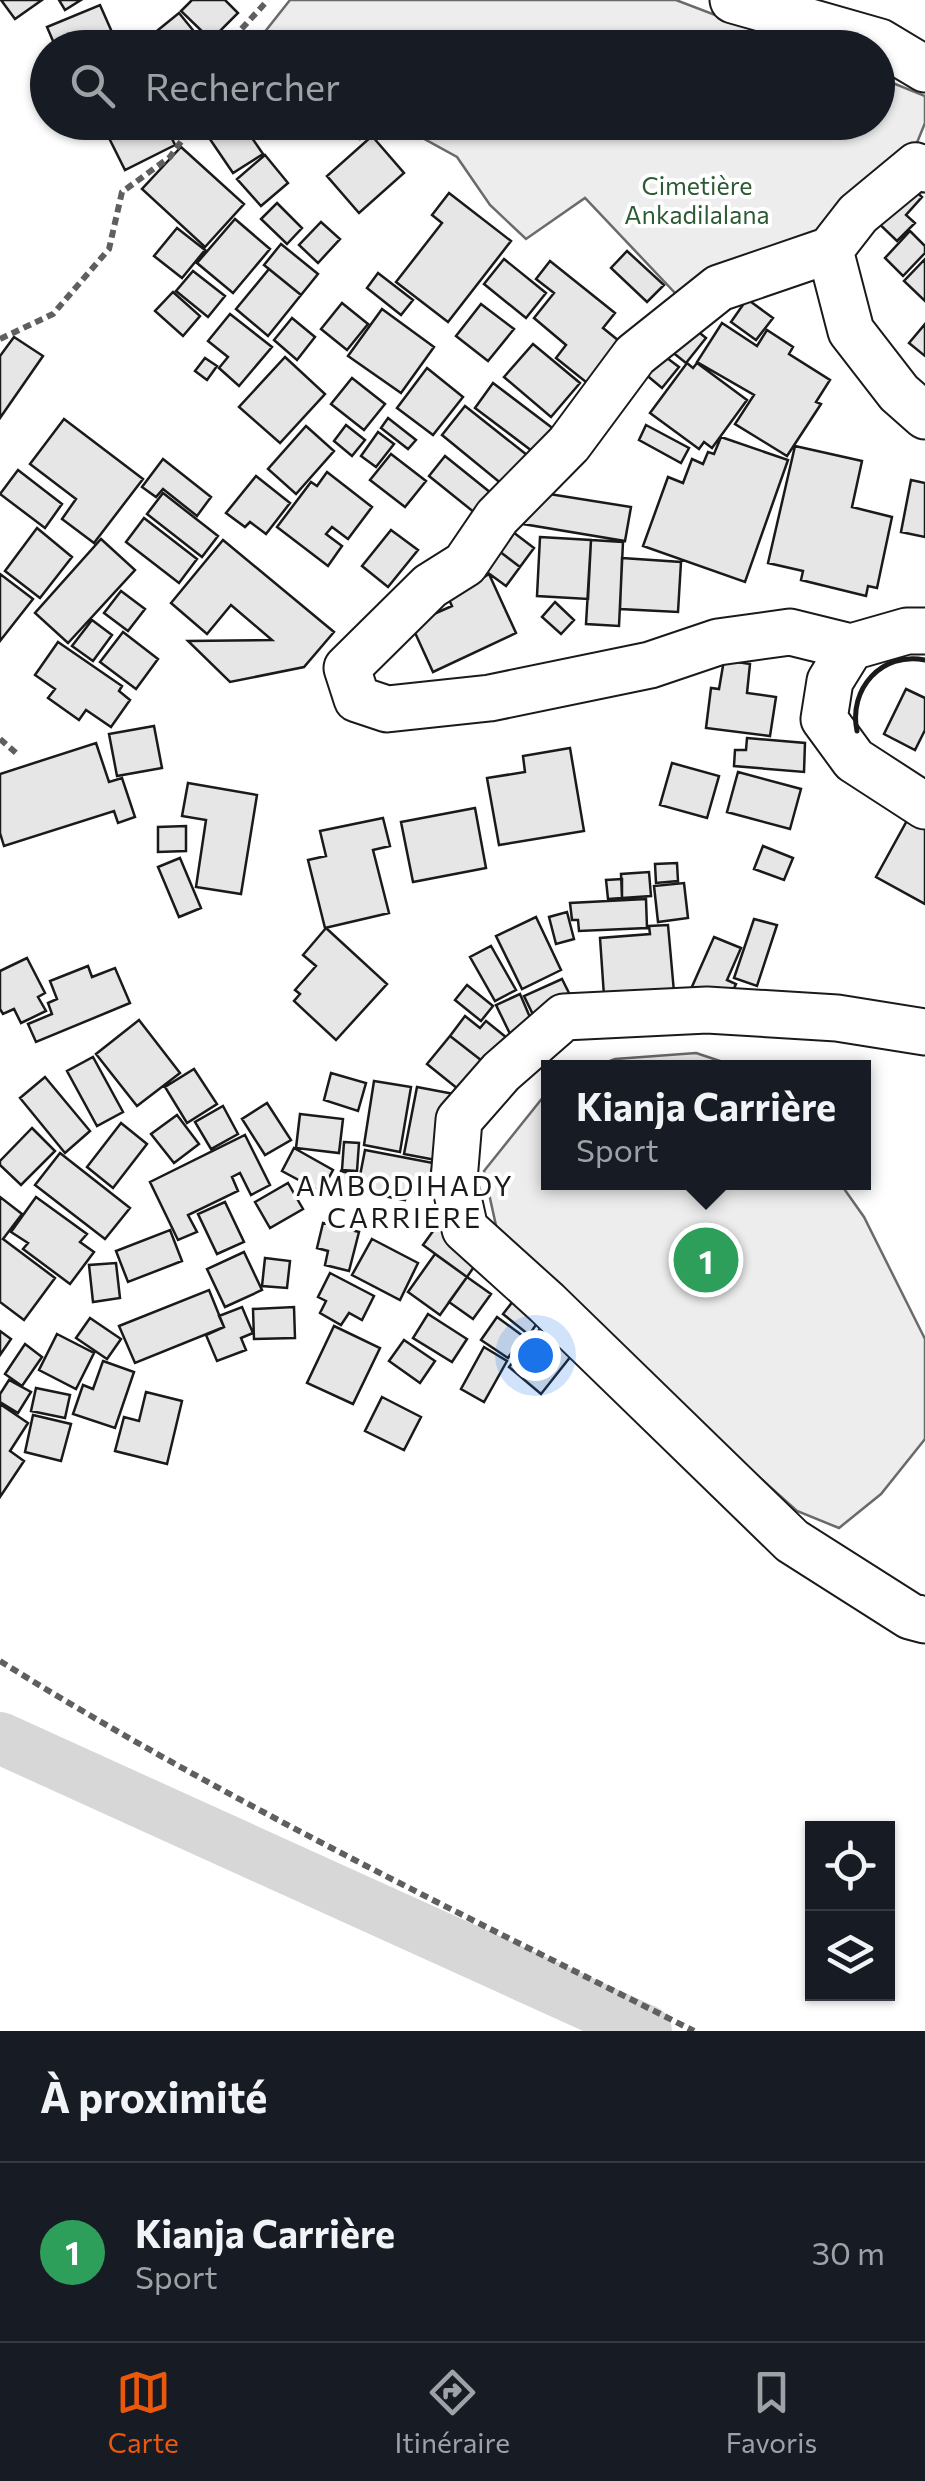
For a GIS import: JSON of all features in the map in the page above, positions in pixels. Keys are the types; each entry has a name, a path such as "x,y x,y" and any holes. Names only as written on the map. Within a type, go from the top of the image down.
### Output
{"street":[{"path":"733,0 838,30"},
{"path":"895,51 925,69"},
{"path":"925,169 916,166 858,214 830,250 719,288 635,354 568,444 497,517 465,564 430,586 347,668 356,699 387,709 490,698 650,665 718,642 790,632 851,646 908,631 925,631"},
{"path":"830,250 851,331 898,393 925,416"},
{"path":"851,646 830,681 824,718 854,760 925,806"},
{"path":"925,1032 836,1018 708,1010 564,1017 500,1072 460,1120 454,1180 465,1229 792,1541 910,1616 925,1620"}],"path":[{"path":"240,30 268,0"},
{"path":"0,339 52,314 109,249 122,192 170,157 182,140"},
{"path":"0,739 16,753"},
{"path":"0,1661 102,1725 293,1828 694,2031"}],"shaded area":[{"path":"290,0 676,0 755,30 266,30"},
{"name":"Cimetière Ankadilalana","path":"895,84 925,96 925,123 916,145 826,228 677,295 585,198 526,239 490,205 457,157 426,140 895,140"},
{"path":"696,1053 717,1060 612,1060"},
{"path":"541,1100 541,1190 845,1190 864,1217 925,1339 925,1439 881,1494 839,1528 797,1511 497,1230 484,1171"}],"building":[{"path":"1,0 42,0 15,19"},
{"path":"59,0 81,0 65,10"},
{"path":"192,0 225,0 238,13 221,30 201,30 181,11"},
{"path":"100,5 111,30 48,30 47,27"},
{"path":"179,13 193,30 158,30"},
{"path":"110,140 173,140 175,145 125,170"},
{"path":"211,140 253,140 263,154 233,173"},
{"path":"368,140 375,140 404,173 359,213 327,176"},
{"path":"181,147 244,204 205,247 142,189"},
{"path":"265,155 288,183 261,206 237,179"},
{"path":"906,182 922,197 906,215 915,223 897,241 872,217"},
{"path":"449,193 511,241 448,322 396,282 442,223 432,215"},
{"path":"277,203 302,228 287,244 261,219"},
{"path":"235,219 270,249 233,293 197,263"},
{"path":"321,222 340,239 318,263 299,245"},
{"path":"177,228 205,250 182,278 154,256"},
{"path":"910,231 925,246 925,253 903,276 885,258"},
{"path":"281,244 318,274 301,295 264,265"},
{"path":"627,251 664,285 647,302 611,268"},
{"path":"504,259 546,293 526,318 484,284"},
{"path":"925,259 925,301 904,281"},
{"path":"550,261 615,313 603,328 629,349 596,390 556,358 566,345 534,318 554,293 536,279"},
{"path":"269,269 301,295 268,336 236,309"},
{"path":"193,271 225,296 208,317 176,291"},
{"path":"378,273 413,300 401,315 367,288"},
{"path":"173,292 200,316 183,336 155,311"},
{"path":"747,299 773,318 756,340 731,322"},
{"path":"342,303 368,324 347,350 321,329"},
{"path":"481,304 514,329 488,361 456,336"},
{"path":"382,309 434,347 401,393 348,356"},
{"path":"230,314 272,347 239,386 219,368 228,357 208,341"},
{"path":"292,318 315,337 297,360 274,340"},
{"path":"686,322 706,338 686,363 666,347"},
{"path":"722,323 757,346 767,330 793,347 789,354 830,380 816,402 821,404 787,456 735,424 754,395 697,362"},
{"path":"925,324 925,356 909,343"},
{"path":"14,337 43,356 0,418 0,356"},
{"path":"533,344 580,383 551,417 504,377"},
{"path":"659,352 679,367 662,388 644,373"},
{"path":"285,357 325,394 280,443 239,407"},
{"path":"205,358 217,366 207,380 195,371"},
{"path":"687,363 693,368 697,363 747,400 712,448 704,442 699,449 650,413"},
{"path":"427,368 463,397 433,435 397,408"},
{"path":"352,378 385,404 364,430 331,404"},
{"path":"493,383 555,430 536,454 475,408"},
{"path":"465,406 527,455 503,485 442,435"},
{"path":"388,418 416,440 408,449 381,428"},
{"path":"64,419 143,479 94,543 62,519 76,499 30,464"},
{"path":"346,425 365,440 352,456 334,441"},
{"path":"646,425 689,448 681,463 639,440"},
{"path":"306,426 334,451 296,494 268,469"},
{"path":"378,432 394,444 376,467 361,456"},
{"path":"721,437 788,460 745,582 643,546 668,477 683,483 692,459 703,464 708,452 714,454"},
{"path":"795,446 862,461 852,507 892,517 877,588 868,586 866,596 801,580 803,571 768,563"},
{"path":"391,454 426,481 405,507 370,480"},
{"path":"445,456 491,493 475,513 429,476"},
{"path":"163,459 211,497 197,516 163,489 156,497 142,487"},
{"path":"18,470 62,504 45,528 0,494"},
{"path":"327,472 372,507 348,539 332,527 326,534 342,546 328,566 277,527 311,482 317,486"},
{"path":"256,476 290,503 266,534 250,522 245,527 226,513"},
{"path":"911,480 925,483 925,537 901,532"},
{"path":"163,493 218,536 202,557 147,514"},
{"path":"543,493 631,507 625,541 523,524"},
{"path":"144,518 197,559 179,583 126,542"},
{"path":"37,528 72,557 40,598 5,571"},
{"path":"509,529 534,548 520,567 495,548"},
{"path":"391,530 418,550 388,587 362,566"},
{"path":"540,537 591,540 588,599 537,596"},
{"path":"101,539 135,570 68,643 35,613"},
{"path":"223,540 334,632 304,667 230,682 188,641 272,640 231,605 207,634 171,603"},
{"path":"591,540 623,542 619,626 586,624"},
{"path":"495,548 520,567 506,586 480,567"},
{"path":"622,558 681,562 678,612 620,609"},
{"path":"0,574 33,599 0,641"},
{"path":"489,574 516,633 433,672 411,624 452,606 445,591"},
{"path":"121,591 145,609 128,631 104,613"},
{"path":"555,602 574,620 561,634 542,617"},
{"path":"92,620 112,635 93,661 72,646"},
{"path":"123,632 158,659 136,689 100,662"},
{"path":"58,642 122,686 119,691 130,700 111,727 86,710 79,720 48,698 55,689 35,675"},
{"path":"724,660 750,664 747,693 776,697 770,736 706,728 711,688 719,689"},
{"path":"906,689 925,698 925,730 915,750 884,734"},
{"path":"154,726 162,768 117,776 109,734"},
{"path":"747,738 805,743 804,772 734,766 735,750 746,750"},
{"path":"96,743 109,782 122,778 135,817 118,823 114,811 4,846 0,833 0,774"},
{"path":"570,748 584,831 499,845 487,778 525,772 523,756"},
{"path":"672,763 719,776 707,818 660,805"},
{"path":"738,772 801,789 790,829 727,812"},
{"path":"188,783 257,795 241,894 196,887 206,820 182,816"},
{"path":"475,808 486,868 413,882 401,822"},
{"path":"909,817 925,826 925,904 876,877"},
{"path":"383,818 390,846 373,850 389,913 325,928 308,860 326,856 320,831"},
{"path":"186,826 186,851 158,852 158,827"},
{"path":"763,846 793,858 784,880 754,869"},
{"path":"180,858 201,908 179,917 158,867"},
{"path":"677,863 678,881 656,883 655,864"},
{"path":"649,872 651,896 622,898 621,874"},
{"path":"622,879 622,898 608,899 606,880"},
{"path":"684,883 688,918 658,922 654,886"},
{"path":"646,899 647,928 579,931 578,920 572,920 570,903"},
{"path":"567,912 574,939 556,944 549,917"},
{"path":"536,917 561,970 522,989 496,936"},
{"path":"754,919 777,925 757,986 734,978"},
{"path":"668,925 674,992 604,996 600,938 650,934 649,926"},
{"path":"326,928 387,984 336,1040 294,1001 300,994 295,990 316,966 303,955"},
{"path":"714,937 741,948 727,980 736,984 726,1005 691,989"},
{"path":"491,946 516,990 495,1001 470,957"},
{"path":"27,958 45,993 38,997 46,1011 21,1023 14,1009 3,1014 0,1009 0,971"},
{"path":"88,966 92,977 115,968 130,1003 36,1042 28,1024 52,1014 48,1003 57,999 50,981"},
{"path":"562,979 576,1007 538,1025 524,996"},
{"path":"467,985 493,1006 481,1021 455,1000"},
{"path":"520,994 535,1029 513,1040 496,1005"},
{"path":"465,1016 480,1028 486,1021 507,1038 486,1064 450,1036"},
{"path":"139,1020 180,1073 137,1106 96,1054"},
{"path":"450,1036 486,1064 463,1093 427,1064"},
{"path":"93,1057 123,1112 97,1126 67,1071"},
{"path":"194,1069 217,1104 187,1123 165,1087"},
{"path":"331,1073 366,1083 358,1111 324,1100"},
{"path":"45,1077 90,1131 65,1153 20,1098"},
{"path":"374,1081 411,1087 400,1152 364,1145"},
{"path":"417,1087 454,1094 441,1161 404,1154"},
{"path":"267,1103 291,1140 265,1155 242,1119"},
{"path":"223,1106 238,1134 211,1149 195,1122"},
{"path":"300,1114 343,1119 339,1153 296,1148"},
{"path":"177,1115 199,1144 174,1163 151,1134"},
{"path":"121,1123 147,1144 113,1188 87,1167"},
{"path":"32,1128 55,1151 21,1185 0,1161"},
{"path":"245,1135 270,1185 251,1195 240,1173 232,1177 238,1191 188,1215 197,1232 178,1240 150,1182"},
{"path":"344,1142 359,1143 357,1171 342,1170"},
{"path":"294,1148 333,1170 321,1192 282,1171"},
{"path":"365,1150 433,1163 427,1195 407,1190 405,1200 357,1191"},
{"path":"60,1153 130,1208 105,1239 35,1185"},
{"path":"341,1171 356,1175 351,1197 337,1193"},
{"path":"288,1183 303,1209 270,1228 255,1202"},
{"path":"0,1197 22,1214 3,1239 55,1278 24,1320 0,1302"},
{"path":"36,1197 87,1234 80,1242 94,1252 70,1284 23,1249 28,1243 11,1232"},
{"path":"225,1202 244,1242 217,1254 198,1214"},
{"path":"323,1223 359,1232 349,1271 325,1265 328,1251 317,1248"},
{"path":"436,1227 480,1258 467,1277 423,1245"},
{"path":"170,1230 182,1261 128,1282 116,1251"},
{"path":"372,1239 418,1263 400,1300 352,1275"},
{"path":"244,1252 262,1290 225,1307 207,1269"},
{"path":"435,1254 467,1277 440,1315 408,1292"},
{"path":"265,1258 290,1261 287,1288 262,1286"},
{"path":"116,1263 120,1298 93,1302 89,1265"},
{"path":"330,1273 374,1296 362,1320 349,1313 341,1325 320,1313 326,1301 318,1297"},
{"path":"467,1277 491,1294 473,1319 449,1302"},
{"path":"209,1290 224,1327 135,1363 119,1326"},
{"path":"514,1300 540,1319 529,1335 503,1314"},
{"path":"242,1307 253,1333 241,1338 246,1350 217,1361 206,1335 224,1327 219,1316"},
{"path":"294,1307 295,1338 254,1339 253,1309"},
{"path":"428,1314 467,1339 452,1362 413,1338"},
{"path":"497,1317 523,1336 508,1358 481,1340"},
{"path":"90,1318 121,1339 107,1359 76,1338"},
{"path":"543,1325 575,1351 541,1394 509,1367"},
{"path":"334,1326 380,1348 353,1404 307,1383"},
{"path":"0,1331 11,1339 0,1355"},
{"path":"57,1334 94,1353 76,1389 39,1370"},
{"path":"404,1340 435,1361 420,1383 389,1361"},
{"path":"25,1344 42,1357 22,1386 5,1374"},
{"path":"484,1347 507,1361 484,1402 461,1389"},
{"path":"103,1361 134,1372 115,1428 73,1414 83,1385 93,1389"},
{"path":"9,1380 31,1392 18,1413 0,1402 0,1394"},
{"path":"36,1388 70,1395 65,1418 31,1411"},
{"path":"146,1392 182,1401 167,1464 115,1451 124,1417 139,1421"},
{"path":"382,1397 421,1417 404,1450 365,1431"},
{"path":"0,1404 28,1423 10,1451 24,1461 0,1497"},
{"path":"33,1415 71,1424 61,1461 25,1452"}],"waterway":[{"path":"0,1738 646,2031"}],"wall":[{"path":"857,731 858,701 872,676 895,661 925,660"}],"place":[{"name":"Kianja Carrière","path":"706,1260"}],"district":[{"name":"AMBODIHADY CARRIERE","path":"405,1202"}]}
